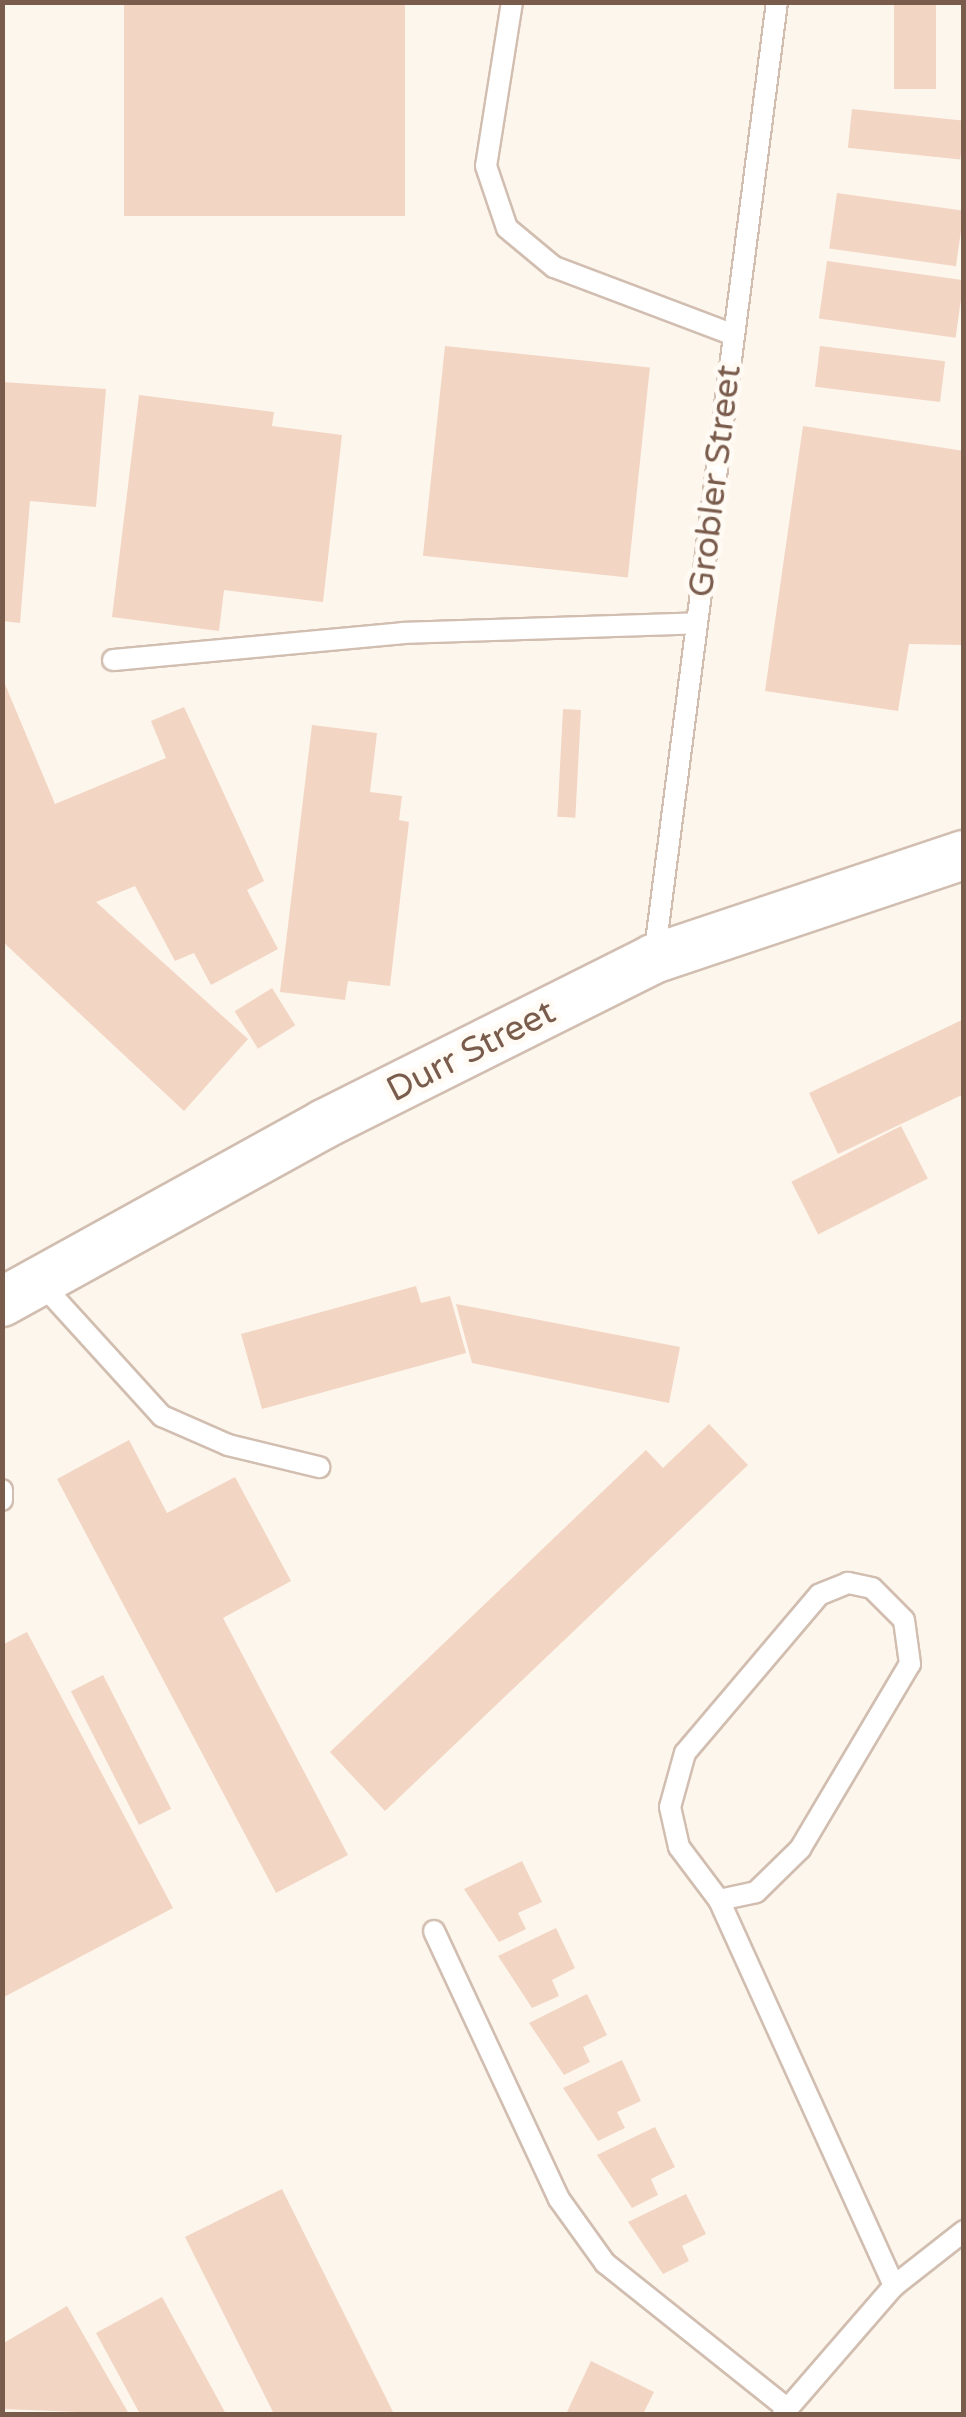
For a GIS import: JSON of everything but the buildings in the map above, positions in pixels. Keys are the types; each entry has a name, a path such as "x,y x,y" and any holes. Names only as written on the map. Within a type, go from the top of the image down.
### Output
{"street":[{"name":"Durr Street","path":"21,1292 324,1124 654,959 964,856"}],"lane":[{"path":"512,2 486,166 507,228 554,267 734,335"},
{"name":"Grobler Street","path":"654,959 777,2"},
{"path":"114,660 403,633 697,624"},
{"path":"21,1292 162,1416 228,1445 319,1467"},
{"path":"2,1490 2,1500"},
{"path":"719,1900 756,1892 800,1848 910,1664 904,1620 872,1588 848,1583 819,1595 685,1753 670,1808 678,1846 719,1900 894,2286"},
{"path":"434,1930 559,2199 605,2263 786,2412 894,2286 964,2232"}]}
